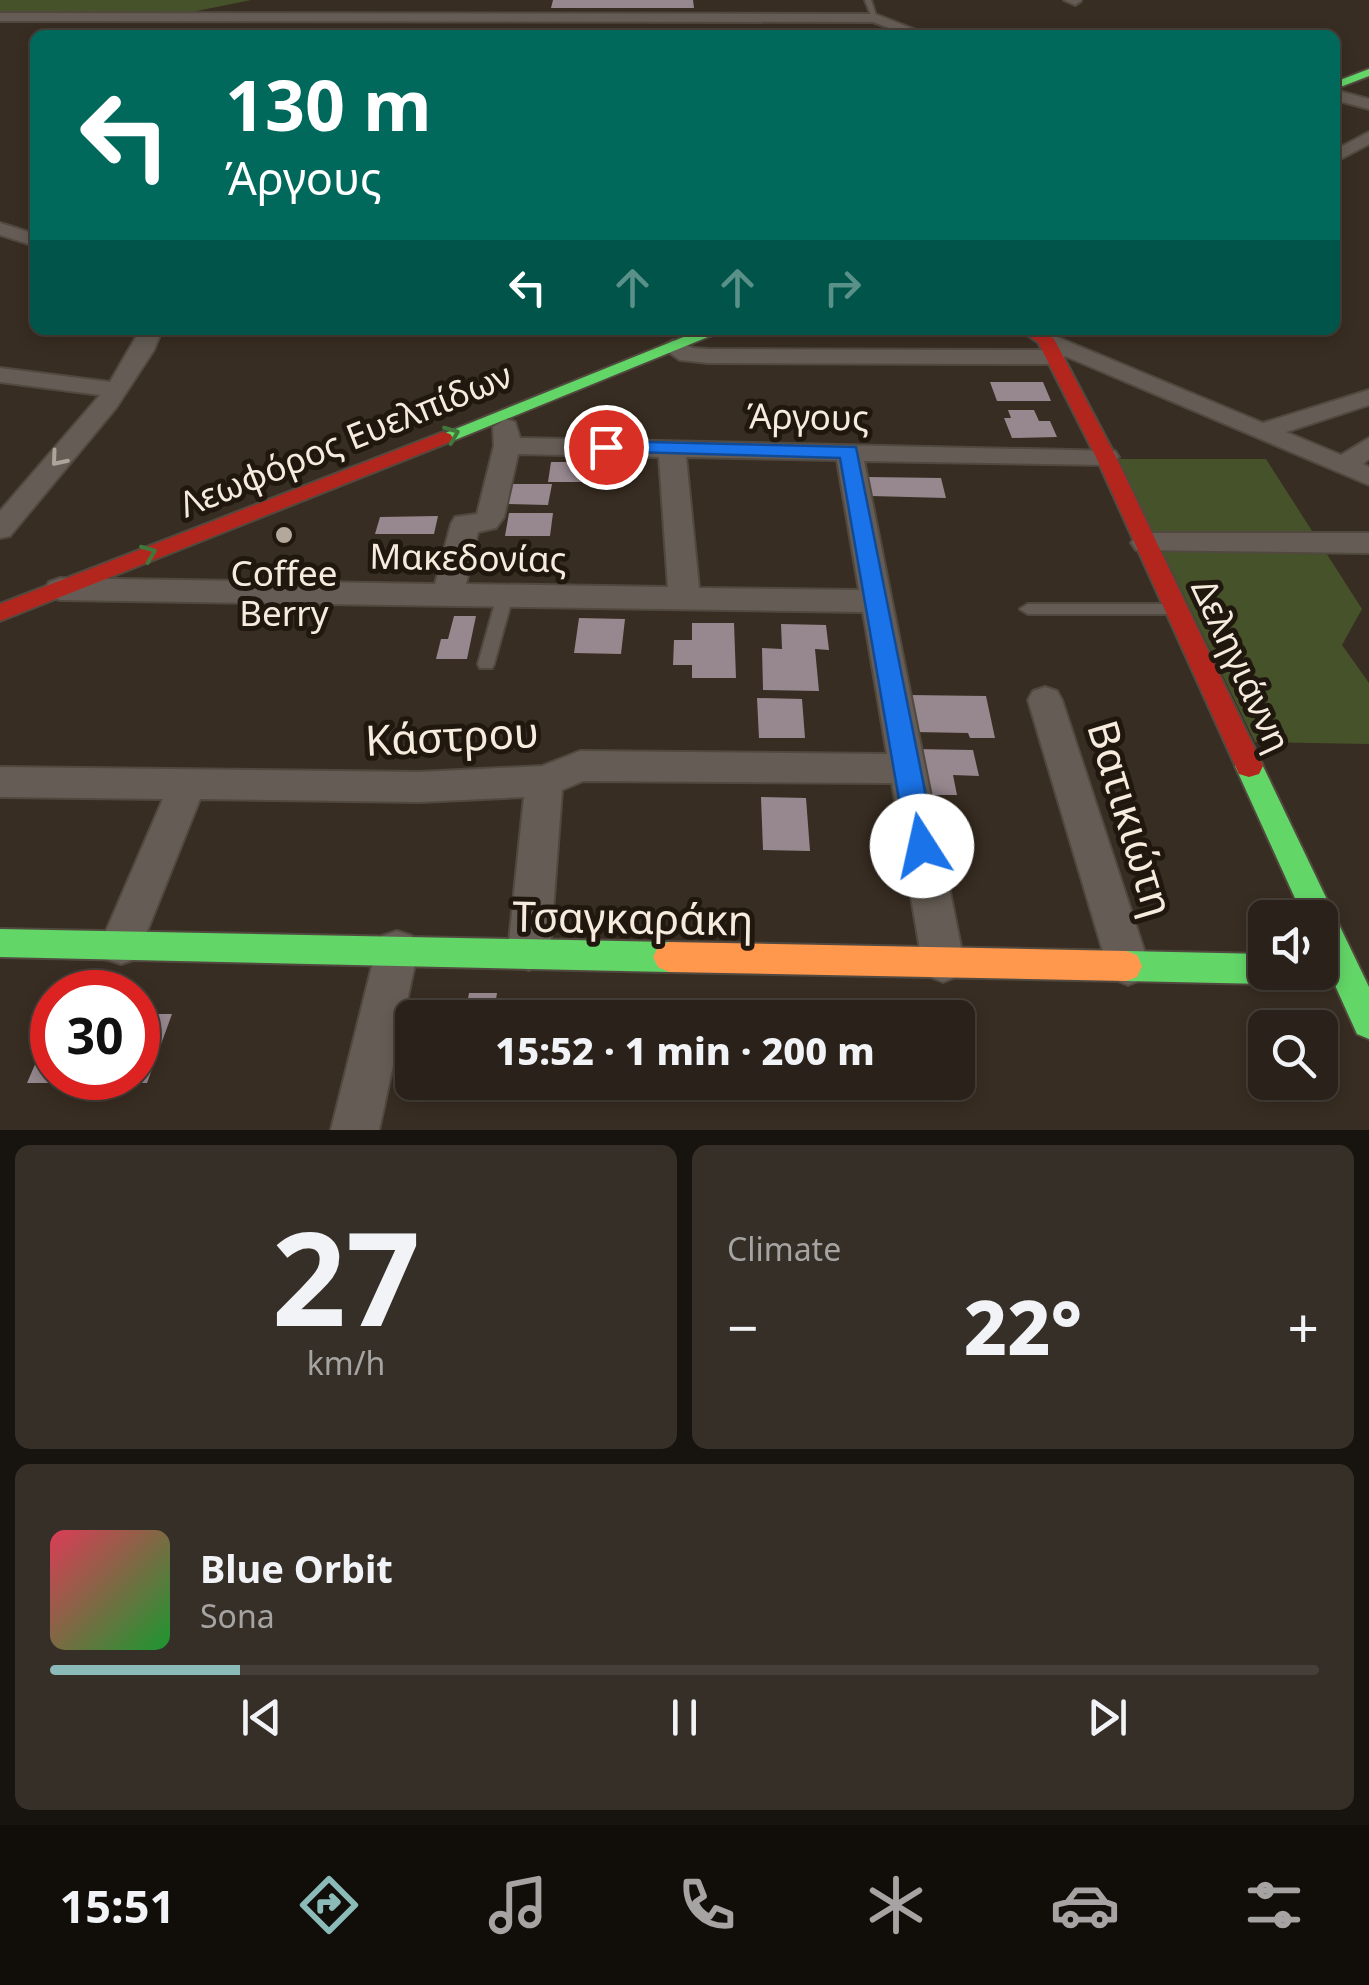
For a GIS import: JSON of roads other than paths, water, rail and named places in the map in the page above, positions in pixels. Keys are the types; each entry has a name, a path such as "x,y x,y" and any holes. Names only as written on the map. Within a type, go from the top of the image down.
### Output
{"main road":[{"path":"1340,68 1369,57"},
{"path":"1340,84 1369,72"},
{"name":"Λεωφόρος Ευελπίδων","path":"0,613 508,412 668,338"},
{"name":"Λεωφόρος Ευελπίδων","path":"0,588 668,338"},
{"name":"Δεληγιάννη","path":"1042,342 1106,457 1369,1023"},
{"name":"Τσαγκαράκη","path":"0,944 528,951 1248,969"},
{"path":"1338,971 1345,971"}],"street":[{"path":"0,17 874,18 908,30"},
{"path":"1340,96 1369,104"},
{"path":"1340,154 1369,137"},
{"path":"0,229 30,238"},
{"path":"0,529 115,390 147,346 150,335"},
{"path":"668,338 688,355 708,356 1042,342 1356,472 1369,446"},
{"path":"0,375 115,390"},
{"path":"1263,431 1369,397"},
{"path":"448,594 465,524 486,522 490,516 508,446 508,412"},
{"name":"Άργους","path":"508,446 1106,457"},
{"path":"672,447 684,596"},
{"path":"849,452 943,962"},
{"path":"1146,543 1369,544"},
{"name":"Μακεδονίας","path":"58,589 877,601"},
{"name":"Βατικιώτη","path":"1045,700 1128,965"},
{"name":"Κάστρου","path":"0,782 420,786 544,781 580,766 908,769"},
{"path":"528,951 544,781"},
{"path":"121,945 188,784"},
{"path":"355,1130 396,950"}],"lane":[{"path":"868,0 874,18"},
{"path":"486,664 505,596"},
{"path":"1028,609 1177,608"}],"place":[{"name":"Coffee Berry","path":"284,535"}]}
